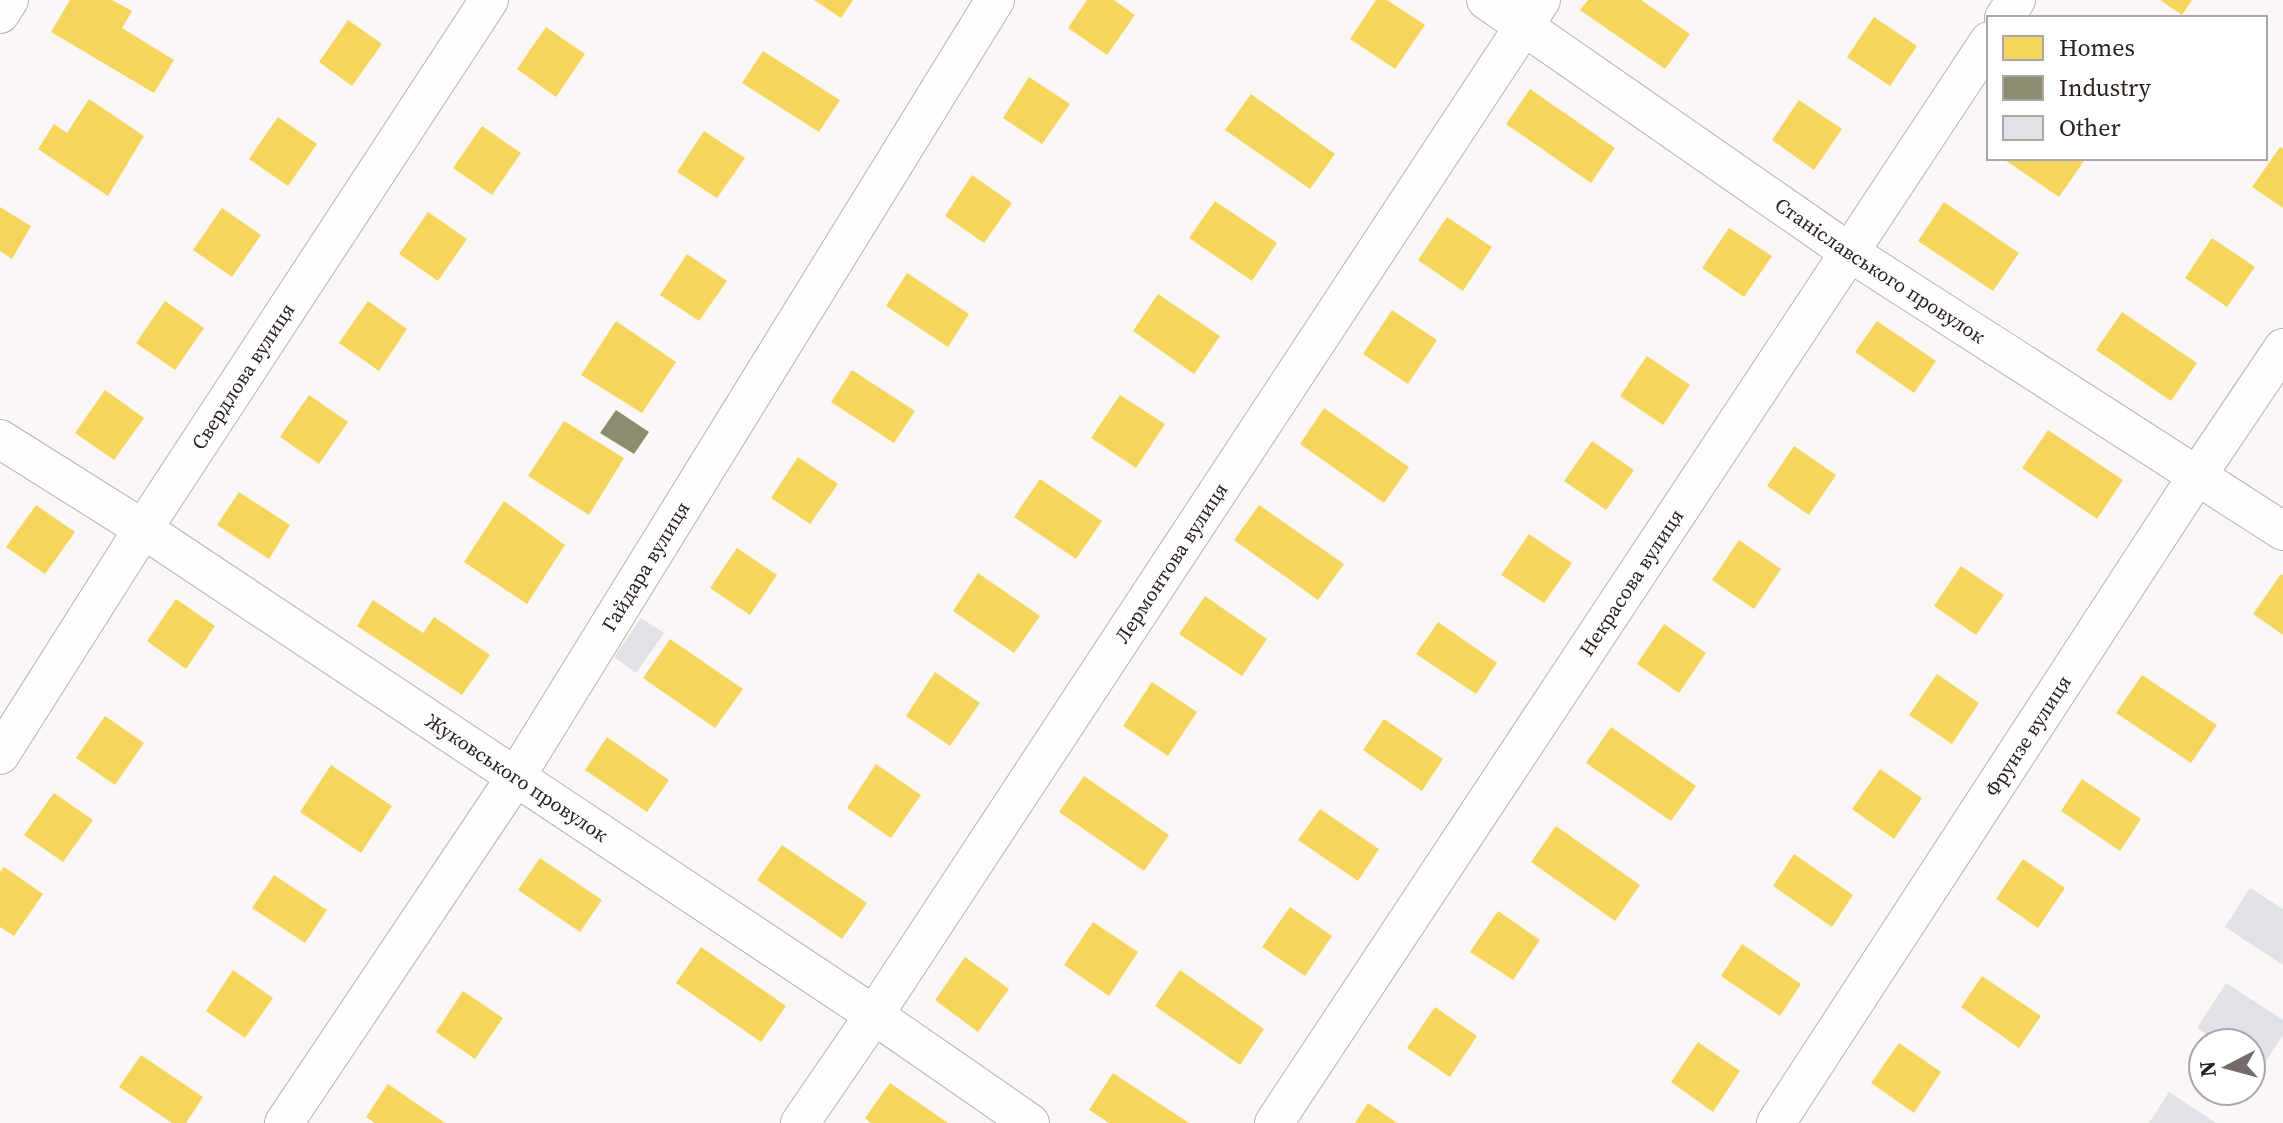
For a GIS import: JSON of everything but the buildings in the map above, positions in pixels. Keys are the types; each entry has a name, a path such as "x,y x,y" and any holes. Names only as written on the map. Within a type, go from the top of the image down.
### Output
{"street":[{"path":"0,14 9,0"},
{"name":"Свердлова вулиця","path":"0,755 143,529 489,0"},
{"name":"Гайдара вулиця","path":"284,1123 515,778 995,0"},
{"name":"Станіславського провулок","path":"1486,0 1533,13 1849,252 2283,531"},
{"name":"Лермонтова вулиця","path":"800,1123 1533,13"},
{"name":"Некрасова вулиця","path":"1274,1123 1987,44"},
{"name":"Фрунзе вулиця","path":"1776,1123 2283,348"},
{"name":"Жуковського провулок","path":"0,439 143,529 874,1015 1030,1123"}]}
